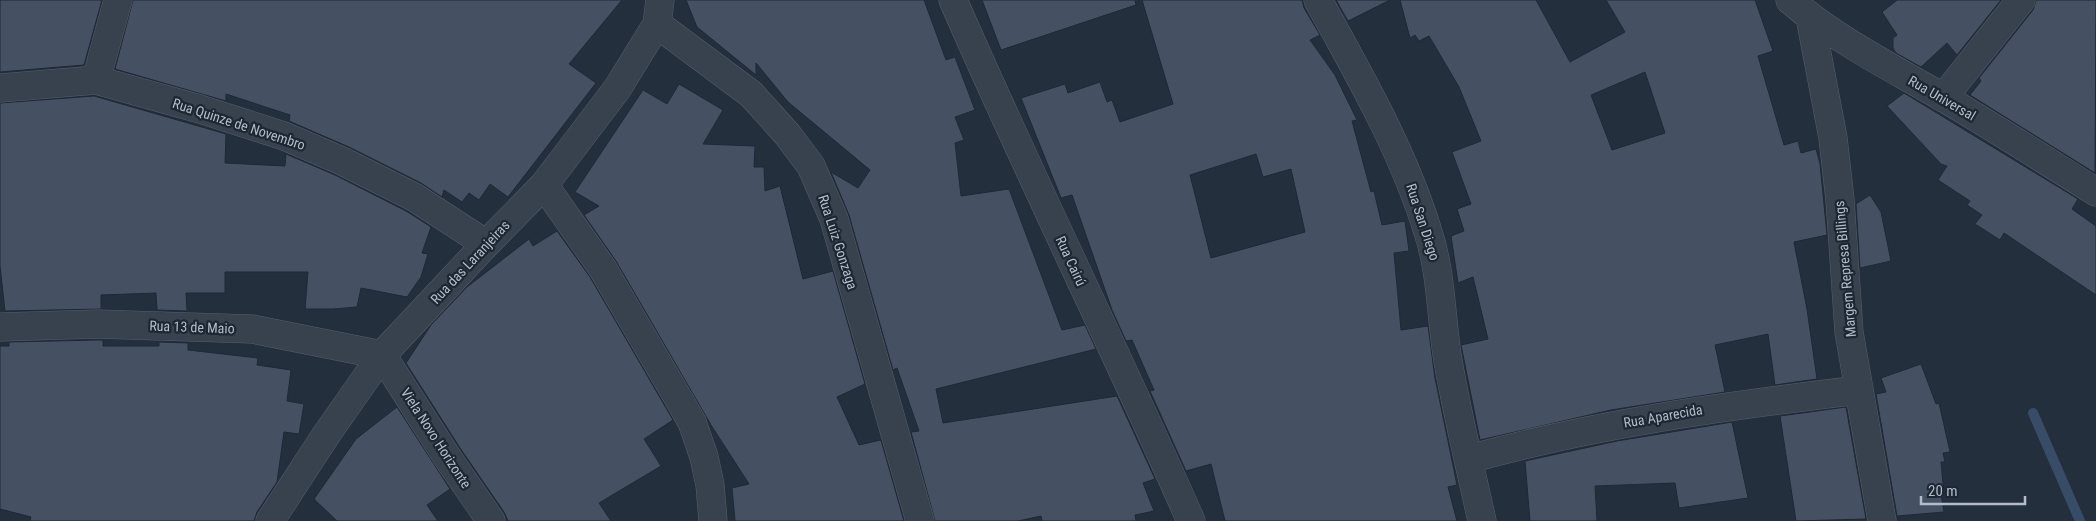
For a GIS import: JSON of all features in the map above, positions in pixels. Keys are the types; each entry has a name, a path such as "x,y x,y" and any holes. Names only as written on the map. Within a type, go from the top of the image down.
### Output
{"street":[{"path":"96,80 118,0"},
{"name":"Rua Cairú","path":"953,0 1013,137 1145,417 1191,521"},
{"name":"Rua San Diego","path":"1318,0 1381,117 1409,178 1428,231 1436,260 1448,355 1482,521"},
{"name":"Rua Universal","path":"1790,0 1810,18 1884,65 1943,98 2096,192"},
{"path":"1943,98 2021,0"},
{"name":"Rua das Laranjeiras","path":"270,521 326,435 382,355 544,185 617,89 659,12"},
{"name":"Rua Luiz Gonzaga","path":"659,12 751,94 787,134 811,166 834,220 920,521"},
{"name":"Margem Represa Billings","path":"1810,18 1833,138 1840,200 1849,332 1882,521"},
{"name":"Rua Quinze de Novembro","path":"0,88 96,80 200,109 284,136 342,161 414,197 486,244"},
{"path":"544,185 603,268 692,422 704,458 710,485 713,521"},
{"name":"Rua 13 de Maio","path":"0,327 97,324 252,329 382,355"},
{"name":"Viela Novo Horizonte","path":"382,355 447,457 491,521"},
{"name":"Rua Aparecida","path":"1469,459 1530,442 1600,427 1724,406 1859,390"}],"building":[{"path":"0,0 102,0 84,65 0,72"},
{"path":"133,0 622,0 569,64 596,83 508,197 490,184 479,200 469,193 462,202 444,190 442,197 421,183 349,147 289,121 290,115 226,94 226,101 115,69"},
{"path":"686,0 924,0 946,60 955,57 975,110 955,117 964,140 955,143 961,196 1009,189 1062,330 1085,325 1096,349 936,389 943,423 1117,396 1155,479 1143,483 1154,511 1135,515 1136,521 1042,521 1041,516 1018,521 935,521 911,432 919,431 897,368 893,370 849,215 831,172 858,188 870,170 788,102 756,63 756,75 697,27"},
{"path":"982,0 1135,0 1136,5 1001,50"},
{"path":"1142,0 1302,0 1304,8 1320,35 1310,40 1335,75 1357,120 1352,121 1371,192 1374,191 1382,225 1405,221 1409,251 1394,253 1401,330 1428,326 1435,378 1457,485 1448,487 1457,521 1225,521 1211,464 1186,471 1150,391 1154,390 1132,340 1126,341 1112,310 1072,195 1061,198 1021,98 1065,84 1068,93 1100,82 1107,102 1112,100 1120,122 1173,104","holes":["1256,154 1263,177 1291,169 1305,232 1211,258 1190,175"]},
{"path":"1336,0 1390,0 1348,21"},
{"path":"1400,0 1536,0 1570,62 1625,32 1606,0 1755,0 1773,51 1758,56 1784,145 1798,141 1801,153 1816,149 1820,164 1827,235 1794,242 1807,309 1817,379 1775,385 1768,334 1715,345 1725,392 1611,410 1480,440 1461,345 1488,339 1473,277 1458,283 1451,236 1464,231 1457,209 1471,204 1452,152 1481,141 1459,87 1429,36 1419,41 1415,35 1410,38","holes":["1645,72 1665,133 1612,150 1591,95"]},
{"path":"1897,0 2001,0 1957,55 1947,43 1921,67 1896,53 1893,48 1893,38 1897,35 1882,12"},
{"path":"2036,0 2096,0 2095,173 1970,95 1981,81 1979,78 2033,10"},
{"path":"679,84 723,110 703,144 755,146 754,167 764,167 765,191 780,186 803,279 833,271 865,384 837,397 859,445 881,440 904,521 735,521 732,488 749,484 711,425 616,261 584,215 599,206 575,192 643,90 667,104"},
{"path":"1904,93 2078,199 2072,209 2096,226 2096,295 2004,233 2000,240 1975,224 1982,215 1967,205 1970,201 1938,180 1947,166 1941,164 1887,106"},
{"path":"94,96 226,134 225,163 285,166 286,154 335,175 406,211 431,227 422,253 428,254 421,277 407,297 361,288 357,307 333,309 305,309 308,272 225,272 225,293 186,293 187,311 157,310 156,293 101,295 101,309 5,311 0,266 0,103"},
{"path":"1870,195 1881,212 1891,261 1860,268 1856,204"},
{"path":"557,231 590,277 673,420 644,439 661,466 599,503 611,521 508,521 504,512 460,448 406,363 431,325 467,287 529,239 533,246"},
{"path":"103,340 103,346 159,346 159,342 188,343 188,350 258,358 257,365 291,370 287,401 304,404 299,434 284,432 277,482 257,512 254,521 30,521 31,517 0,509 0,346 9,346 9,342"},
{"path":"1921,364 1936,404 1939,403 1950,452 1943,453 1945,462 1941,462 1944,494 1941,494 1944,512 1897,516 1876,394 1886,392 1881,378"},
{"path":"397,407 450,489 427,505 438,521 337,521 314,499 356,439"},
{"path":"1846,407 1866,519 1796,521 1780,416"},
{"path":"1732,422 1748,498 1679,508 1675,483 1595,486 1597,521 1530,521 1525,461 1617,441"}],"waterway":[{"path":"2033,413 2080,521"}]}
